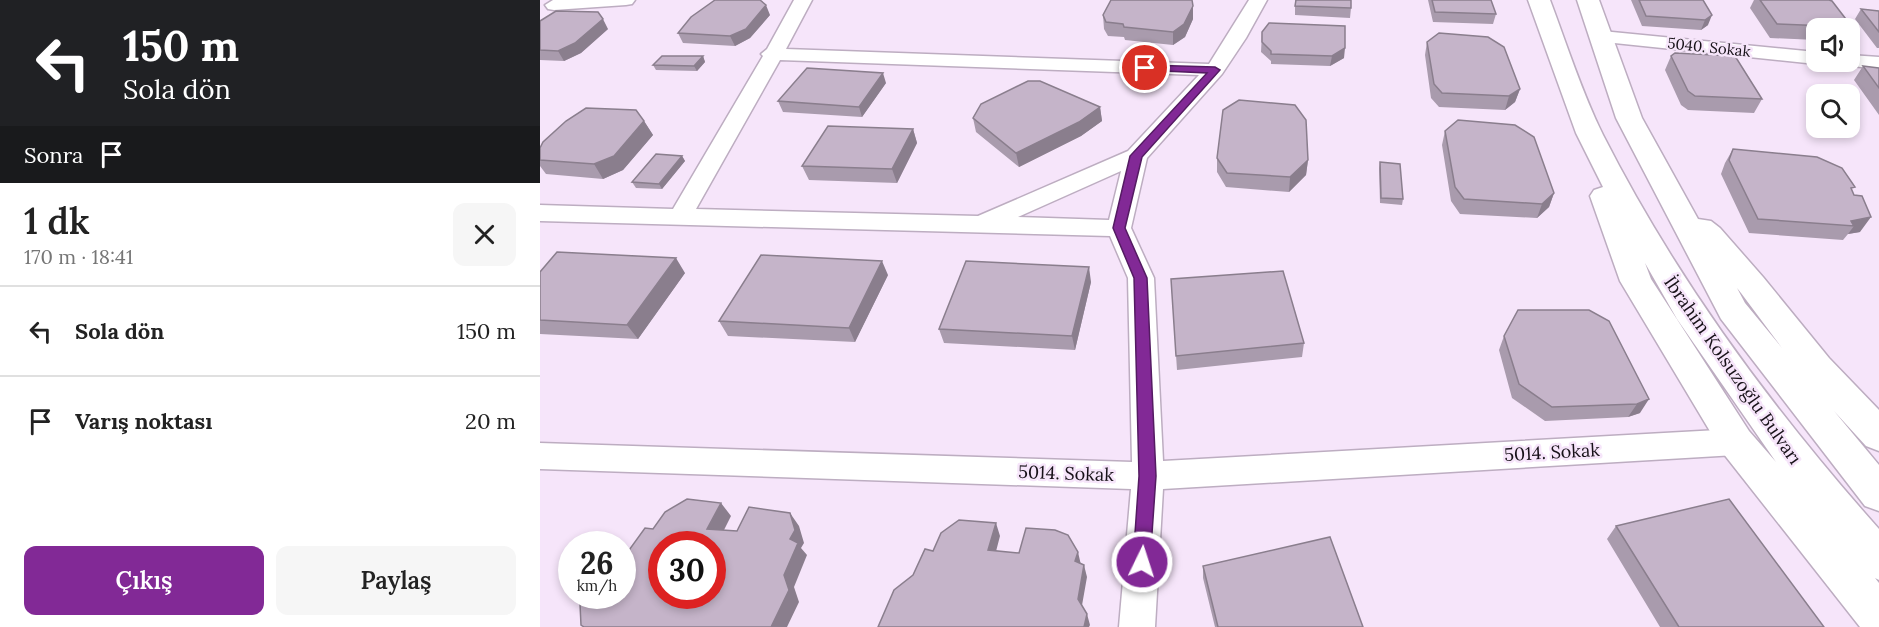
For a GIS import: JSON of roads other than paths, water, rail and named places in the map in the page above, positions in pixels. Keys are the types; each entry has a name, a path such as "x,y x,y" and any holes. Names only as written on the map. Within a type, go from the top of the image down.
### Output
{"main road":[{"name":"İbrahim Kolsuzoğlu Bulvarı","path":"1539,0 1588,133 1629,210 1689,311 1809,478 1879,560"},
{"name":"İbrahim Kolsuzoğlu Bulvarı","path":"1588,0 1629,118 1676,210 1733,311 1879,494"},
{"path":"1588,133 1605,204 1636,281 1736,442 1879,616"},
{"path":"1676,210 1709,235 1752,285 1817,369 1879,435"}],"street":[{"path":"552,6 626,0"},
{"path":"679,218 746,105 771,54 803,0"},
{"path":"976,226 1136,156 1215,70 1237,38 1258,0"},
{"name":"5040. Sokak","path":"1602,36 1806,57"},
{"path":"771,54 1215,70"},
{"path":"1860,62 1879,63"},
{"path":"1136,156 1119,228 1141,278 1148,476 1137,627"},
{"path":"540,213 1119,228"},
{"name":"5014. Sokak","path":"540,456 1148,476 1736,442"}]}
